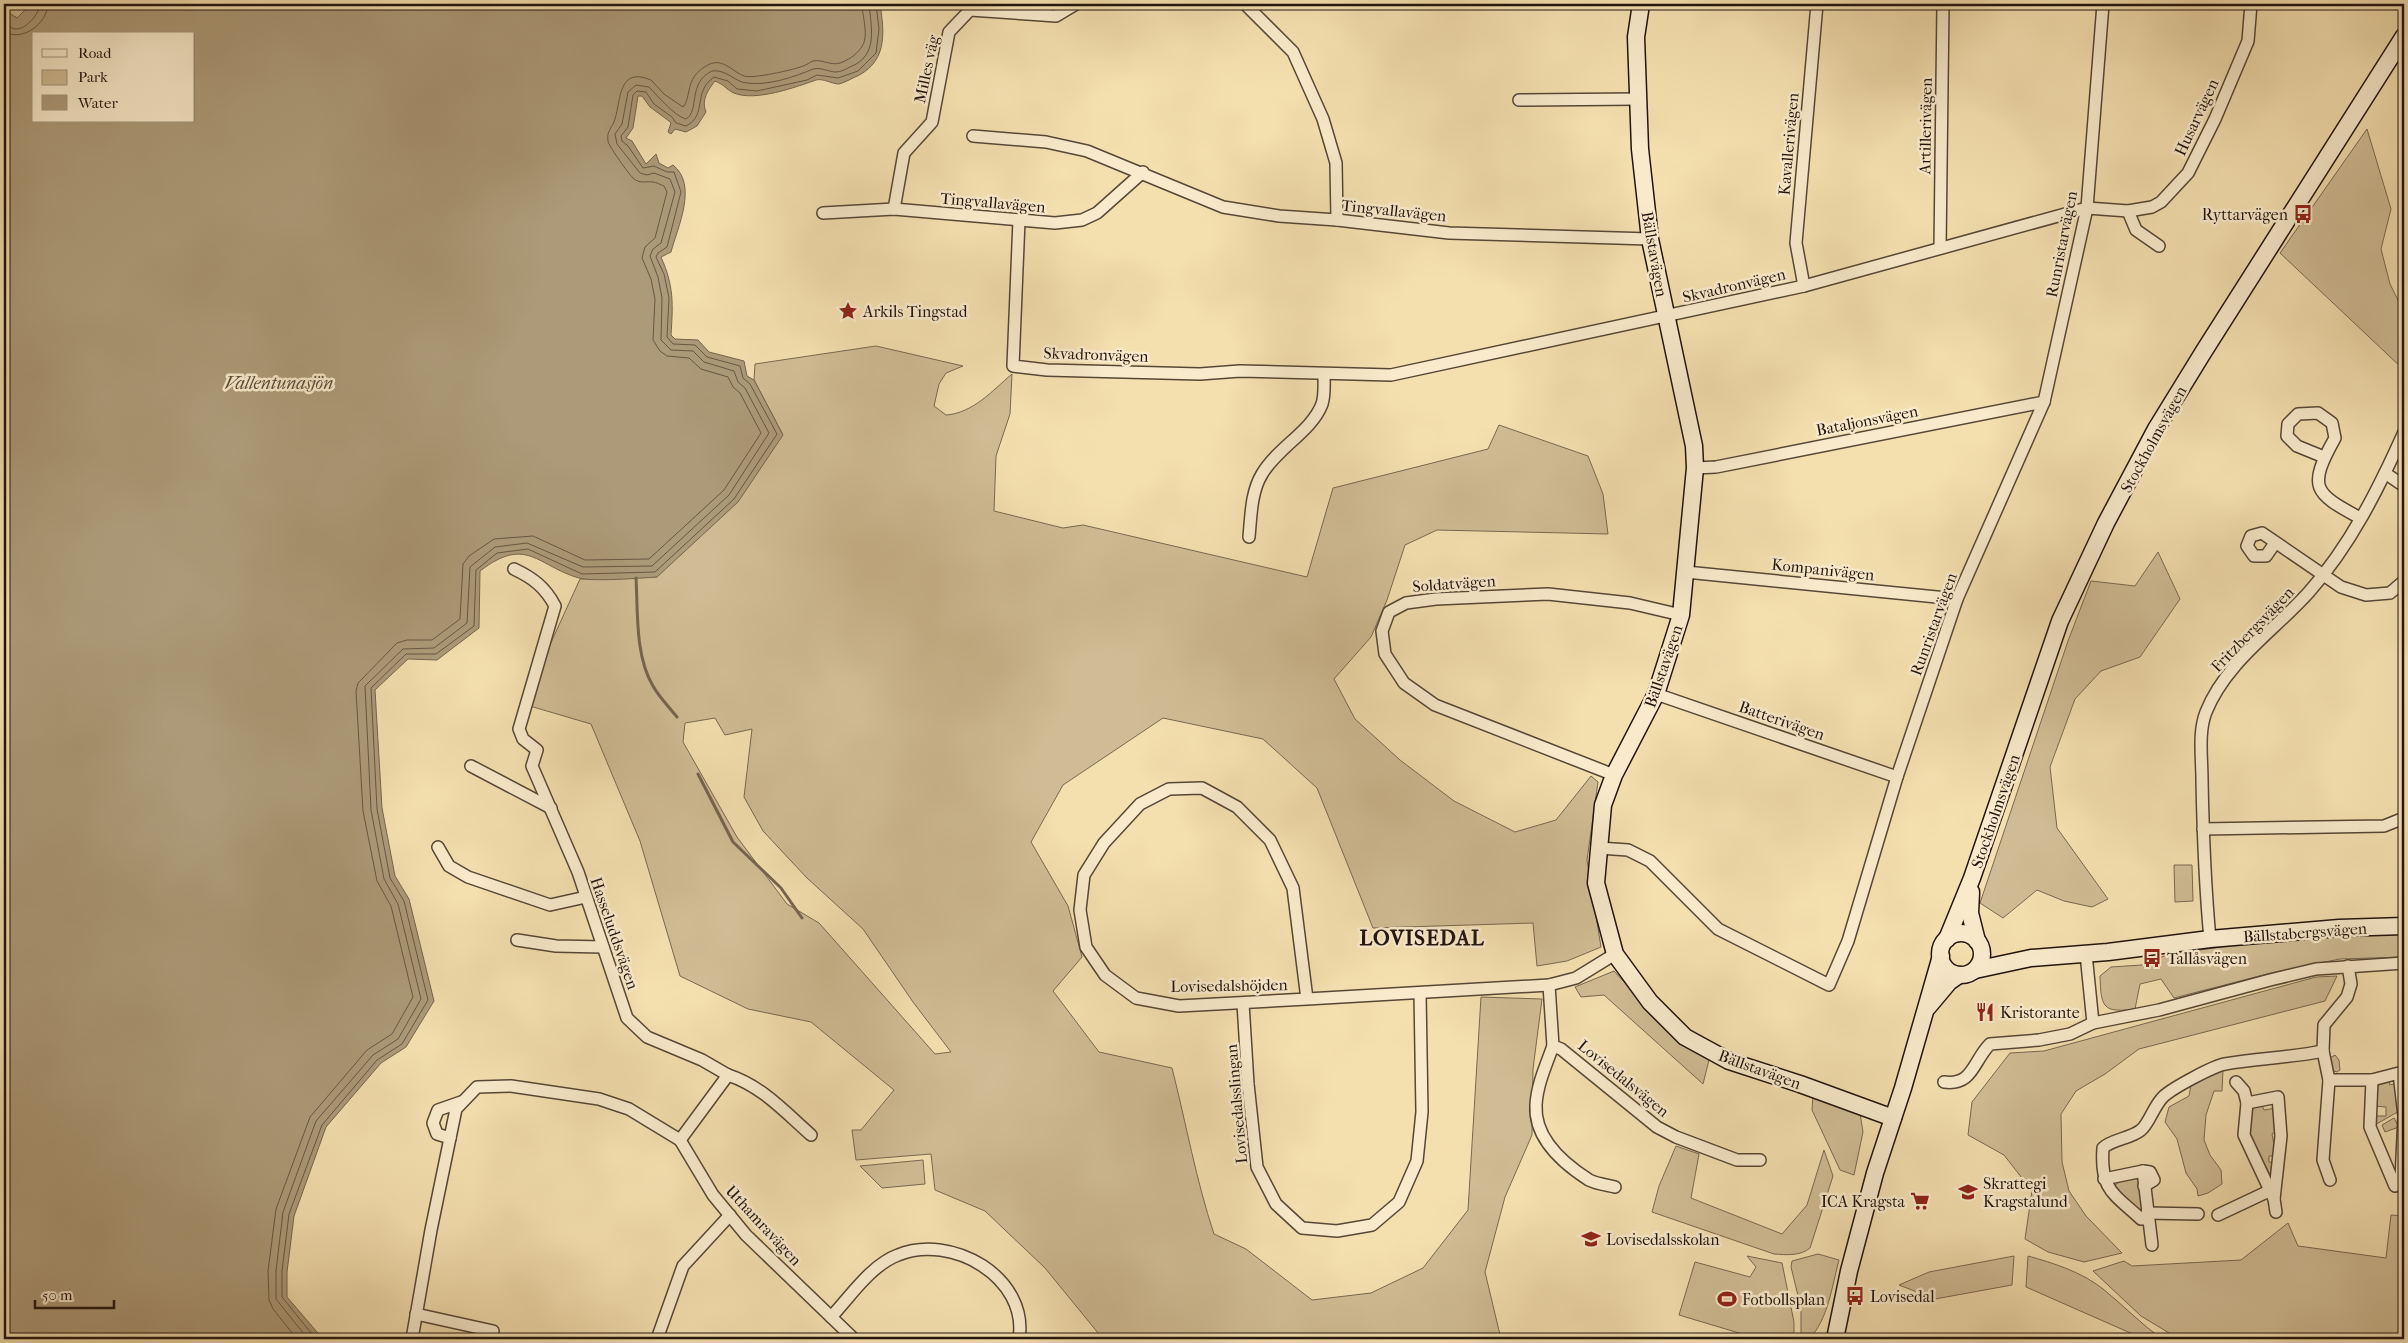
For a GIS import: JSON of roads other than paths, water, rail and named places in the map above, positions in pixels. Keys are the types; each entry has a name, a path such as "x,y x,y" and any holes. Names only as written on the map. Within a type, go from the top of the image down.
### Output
{"street":[{"name":"Milles väg","path":"894,209 904,153 932,122 949,32 970,10 1056,16 1076,4"},
{"path":"1245,4 1293,52 1323,119 1336,163 1337,220"},
{"name":"Bällstavägen","path":"1641,4 1636,37 1638,99 1640,148 1650,239 1694,446 1695,468 1681,615 1656,694 1614,775 1603,804 1596,883 1615,954 1650,1002 1685,1037 1729,1061 1816,1089 1893,1118"},
{"name":"Kavallerivägen","path":"1804,286 1796,243 1816,4"},
{"name":"Artillerivägen","path":"1940,248 1944,4"},
{"name":"Runristarvägen","path":"1599,848 1628,850 1650,862 1718,930 1830,985 1848,941 1897,777 1957,599 2044,402 2087,208 2103,4"},
{"name":"Husarvägen","path":"2087,208 2128,211 2152,207 2161,202 2188,173 2215,119 2248,41 2251,4"},
{"name":"Stockholmsvägen","path":"1947,939 1972,878 2060,621 2106,522 2156,429 2404,36"},
{"path":"1519,100 1638,99"},
{"name":"Tingvallavägen","path":"973,136 1046,142 1087,151 1143,172 1223,207 1279,216 1337,220 1450,233 1650,239"},
{"name":"Tingvallavägen","path":"823,213 894,209 1055,223 1082,220 1097,213 1143,172"},
{"name":"Skvadronvägen","path":"1019,220 1012,366 1047,370 1200,374 1240,371 1391,375 1804,286 2087,208"},
{"path":"2128,211 2136,230 2159,246"},
{"path":"1249,537 1255,489 1273,458 1306,425 1321,406 1324,395 1324,374"},
{"name":"Bataljonsvägen","path":"1695,468 1716,467 2044,402"},
{"path":"2324,458 2297,446 2287,436 2288,424 2298,414 2318,413 2332,423 2335,438 2324,458 2318,481 2320,491 2327,500 2360,518"},
{"name":"Fritzbergsvägen","path":"2210,939 2203,829 2202,738 2206,714 2218,687 2232,669 2310,591 2342,549 2385,474 2404,432"},
{"path":"2385,474 2404,486"},
{"path":"2275,543 2324,573 2341,587 2366,595 2390,593 2404,582"},
{"name":"Hasseluddsvägen","path":"514,569 534,579 548,593 555,606 519,729 523,739 537,750 532,766 586,897 627,1018 647,1037 702,1060 728,1075 745,1081 765,1094 811,1135"},
{"name":"Kompanivägen","path":"1686,572 1957,599"},
{"name":"Soldatvägen","path":"1614,775 1435,705 1427,700 1404,683 1385,654 1382,631 1389,612 1406,603 1436,599 1548,594 1630,603 1681,615"},
{"name":"Batterivägen","path":"1656,694 1897,777"},
{"path":"471,766 550,808"},
{"name":"Lovisedalshöjden","path":"1307,1000 1293,888 1270,840 1237,807 1202,788 1169,789 1140,804 1104,843 1084,874 1080,910 1086,947 1105,975 1136,998 1179,1006 1307,1000 1549,985 1576,978 1615,954"},
{"path":"2203,829 2384,826 2404,818"},
{"path":"438,847 450,866 468,877 550,905 586,897"},
{"name":"Stockholmsvägen","path":"1972,878 1970,914 1979,944"},
{"name":"Bällstabergsvägen","path":"1967,972 2031,958 2086,954 2210,939 2339,928 2404,926"},
{"path":"1835,1339 1852,1262 1875,1173 1893,1118 1943,945 1953,935 1964,934 1979,944 1981,962 1949,982 1924,1012"},
{"path":"517,940 556,946 603,947"},
{"name":"Bällstabergsvägen","path":"1979,944 1991,952 2031,958"},
{"path":"2086,954 2093,1023"},
{"path":"1941,956 1947,969 1967,972"},
{"path":"1944,1082 1956,1084 1964,1080 1990,1044 2039,1040 2070,1034 2093,1023 2159,1010 2316,969 2404,963"},
{"path":"2330,1180 2323,1160 2329,1080 2323,1052 2324,1025 2347,997 2351,984 2348,966"},
{"name":"Lovisedalsvägen","path":"1549,985 1553,1046 1543,1072 1536,1106 1543,1137 1561,1159 1591,1181 1615,1187"},
{"name":"Lovisedalsslingan","path":"1243,1003 1248,1084 1257,1167 1276,1204 1302,1228 1337,1231 1372,1225 1399,1202 1417,1162 1422,1112 1420,993"},
{"name":"Lovisedalsvägen","path":"1553,1046 1561,1049 1657,1127 1676,1137 1737,1160 1760,1160"},
{"path":"2198,1214 2147,1216 2141,1219 2107,1187 2104,1179 2103,1148 2132,1136 2143,1129 2150,1113 2164,1096 2222,1064 2297,1057 2323,1052"},
{"path":"2329,1080 2372,1080 2401,1074 2404,1116 2398,1182 2370,1127 2372,1080"},
{"path":"680,1140 728,1075"},
{"path":"2236,1082 2244,1091 2247,1103 2244,1135 2272,1195 2276,1212"},
{"name":"Uthamravägen","path":"412,1339 456,1108 477,1087 511,1086 599,1099 628,1109 680,1140 713,1195 746,1235 854,1339"},
{"path":"2247,1103 2278,1097 2280,1136 2272,1195"},
{"name":"Uthamravägen","path":"450,1138 437,1134 432,1123 438,1110 464,1100"},
{"path":"2104,1179 2142,1172 2152,1245"},
{"path":"2218,1215 2272,1195"},
{"path":"657,1339 683,1266 730,1215"},
{"path":"831,1317 875,1270 897,1255 925,1249 951,1252 975,1260 999,1278 1016,1303 1019,1339"},
{"path":"416,1314 493,1330"}],"water":[{"name":"Vallentunasjön","path":"31,4 880,4 883,37 878,57 864,72 853,78 839,84 816,80 764,95 753,96 734,93 715,81 705,99 706,112 697,126 686,132 675,129 671,134 668,132 671,123 650,107 642,96 638,96 633,128 626,138 632,141 646,164 656,154 659,163 668,168 673,165 680,173 684,183 684,206 671,252 661,257 672,295 671,335 675,339 698,340 709,352 744,361 747,376 754,380 783,435 738,502 657,577 595,580 579,578 565,573 531,556 521,554 509,555 496,560 480,571 479,628 437,660 408,659 375,690 382,808 395,876 409,899 434,1001 406,1047 381,1063 326,1127 294,1216 287,1272 287,1297 323,1339 4,1339 4,10 17,18"}],"waterway":[{"path":"636,578 638,634 643,661 655,690 677,717"},
{"path":"698,774 733,842 781,888 802,918"}],"place":[{"name":"Ryttarvägen","path":"2303,214"},
{"name":"Arkils Tingstad","path":"848,311"},
{"name":"Tallåsvägen","path":"2152,958"},
{"name":"Kristorante","path":"1985,1012"},
{"name":"Skrattegi Kragstalund","path":"1968,1192"},
{"name":"ICA Kragsta","path":"1920,1201"},
{"name":"Lovisedalsskolan","path":"1591,1239"},
{"name":"Lovisedal","path":"1855,1296"},
{"name":"Fotbollsplan","path":"1727,1299"}],"district":[{"name":"LOVISEDAL","path":"1422,938"}]}
